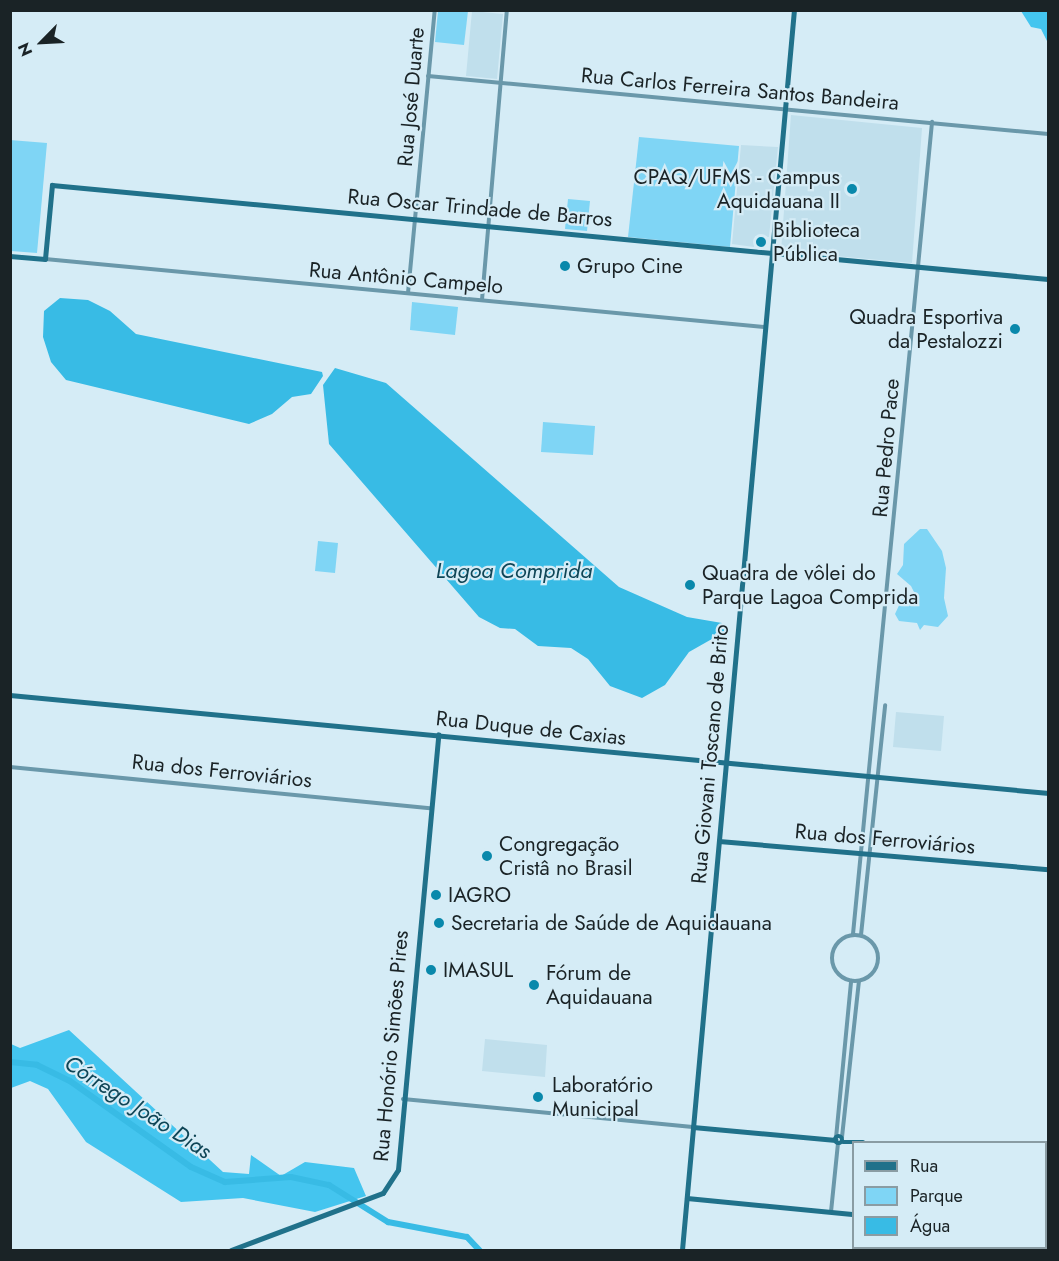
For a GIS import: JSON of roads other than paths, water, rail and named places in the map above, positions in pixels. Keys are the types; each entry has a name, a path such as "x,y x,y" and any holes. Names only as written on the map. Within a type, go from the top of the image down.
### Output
{"main road":[{"name":"Rua Giovani Toscano de Brito","path":"682,1251 794,10"},
{"name":"Rua Oscar Trindade de Barros","path":"45,259 52,185 1048,279"},
{"path":"10,256 45,259"},
{"name":"Rua Duque de Caxias","path":"10,695 1048,793"},
{"name":"Rua Honório Simões Pires","path":"231,1251 383,1192 398,1170 438,735"},
{"name":"Rua dos Ferroviários","path":"719,841 1048,869"},
{"path":"693,1127 852,1141"},
{"path":"687,1198 852,1214"}],"street":[{"name":"Rua José Duarte","path":"408,293 435,10"},
{"path":"482,300 507,10"},
{"name":"Rua Carlos Ferreira Santos Bandeira","path":"428,76 1048,134"},
{"name":"Rua Pedro Pace","path":"853,934 878,704 932,122"},
{"name":"Rua Antônio Campelo","path":"45,259 765,327"},
{"path":"861,935 885,705"},
{"name":"Rua dos Ferroviários","path":"10,767 430,808"},
{"path":"853,934 861,935 874,943 879,960 874,971 859,981 851,981 837,972 832,958 840,940 853,934"},
{"path":"839,1139 851,981"},
{"path":"831,1212 859,981"},
{"path":"403,1099 693,1127"}],"water":[{"path":"60,298 88,300 110,311 136,334 322,372 323,376 311,394 292,397 272,414 249,424 66,380 51,362 43,337 44,311"},
{"name":"Lagoa Comprida","path":"335,368 386,383 619,587 687,617 722,623 726,631 689,652 665,685 642,698 610,686 588,659 571,648 538,646 515,629 500,628 479,617 329,444 323,385"}],"waterway":[{"name":"Córrego João Dias","path":"10,1062 37,1065 70,1081 191,1167 225,1182 291,1177 329,1185 388,1222 467,1237 479,1250"}],"place":[{"name":"CPAQ/UFMS - Campus Aquidauana II","path":"852,189"},
{"name":"Biblioteca Pública","path":"761,242"},
{"name":"Grupo Cine","path":"565,266"},
{"name":"Quadra Esportiva da Pestalozzi","path":"1015,329"},
{"name":"Quadra de vôlei do Parque Lagoa Comprida","path":"690,585"},
{"name":"Congregação Cristâ no Brasil","path":"487,856"},
{"name":"IAGRO","path":"436,895"},
{"name":"Secretaria de Saúde de Aquidauana","path":"439,923"},
{"name":"IMASUL","path":"431,970"},
{"name":"Fórum de Aquidauana","path":"534,985"},
{"name":"Laboratório Municipal","path":"538,1097"}]}
